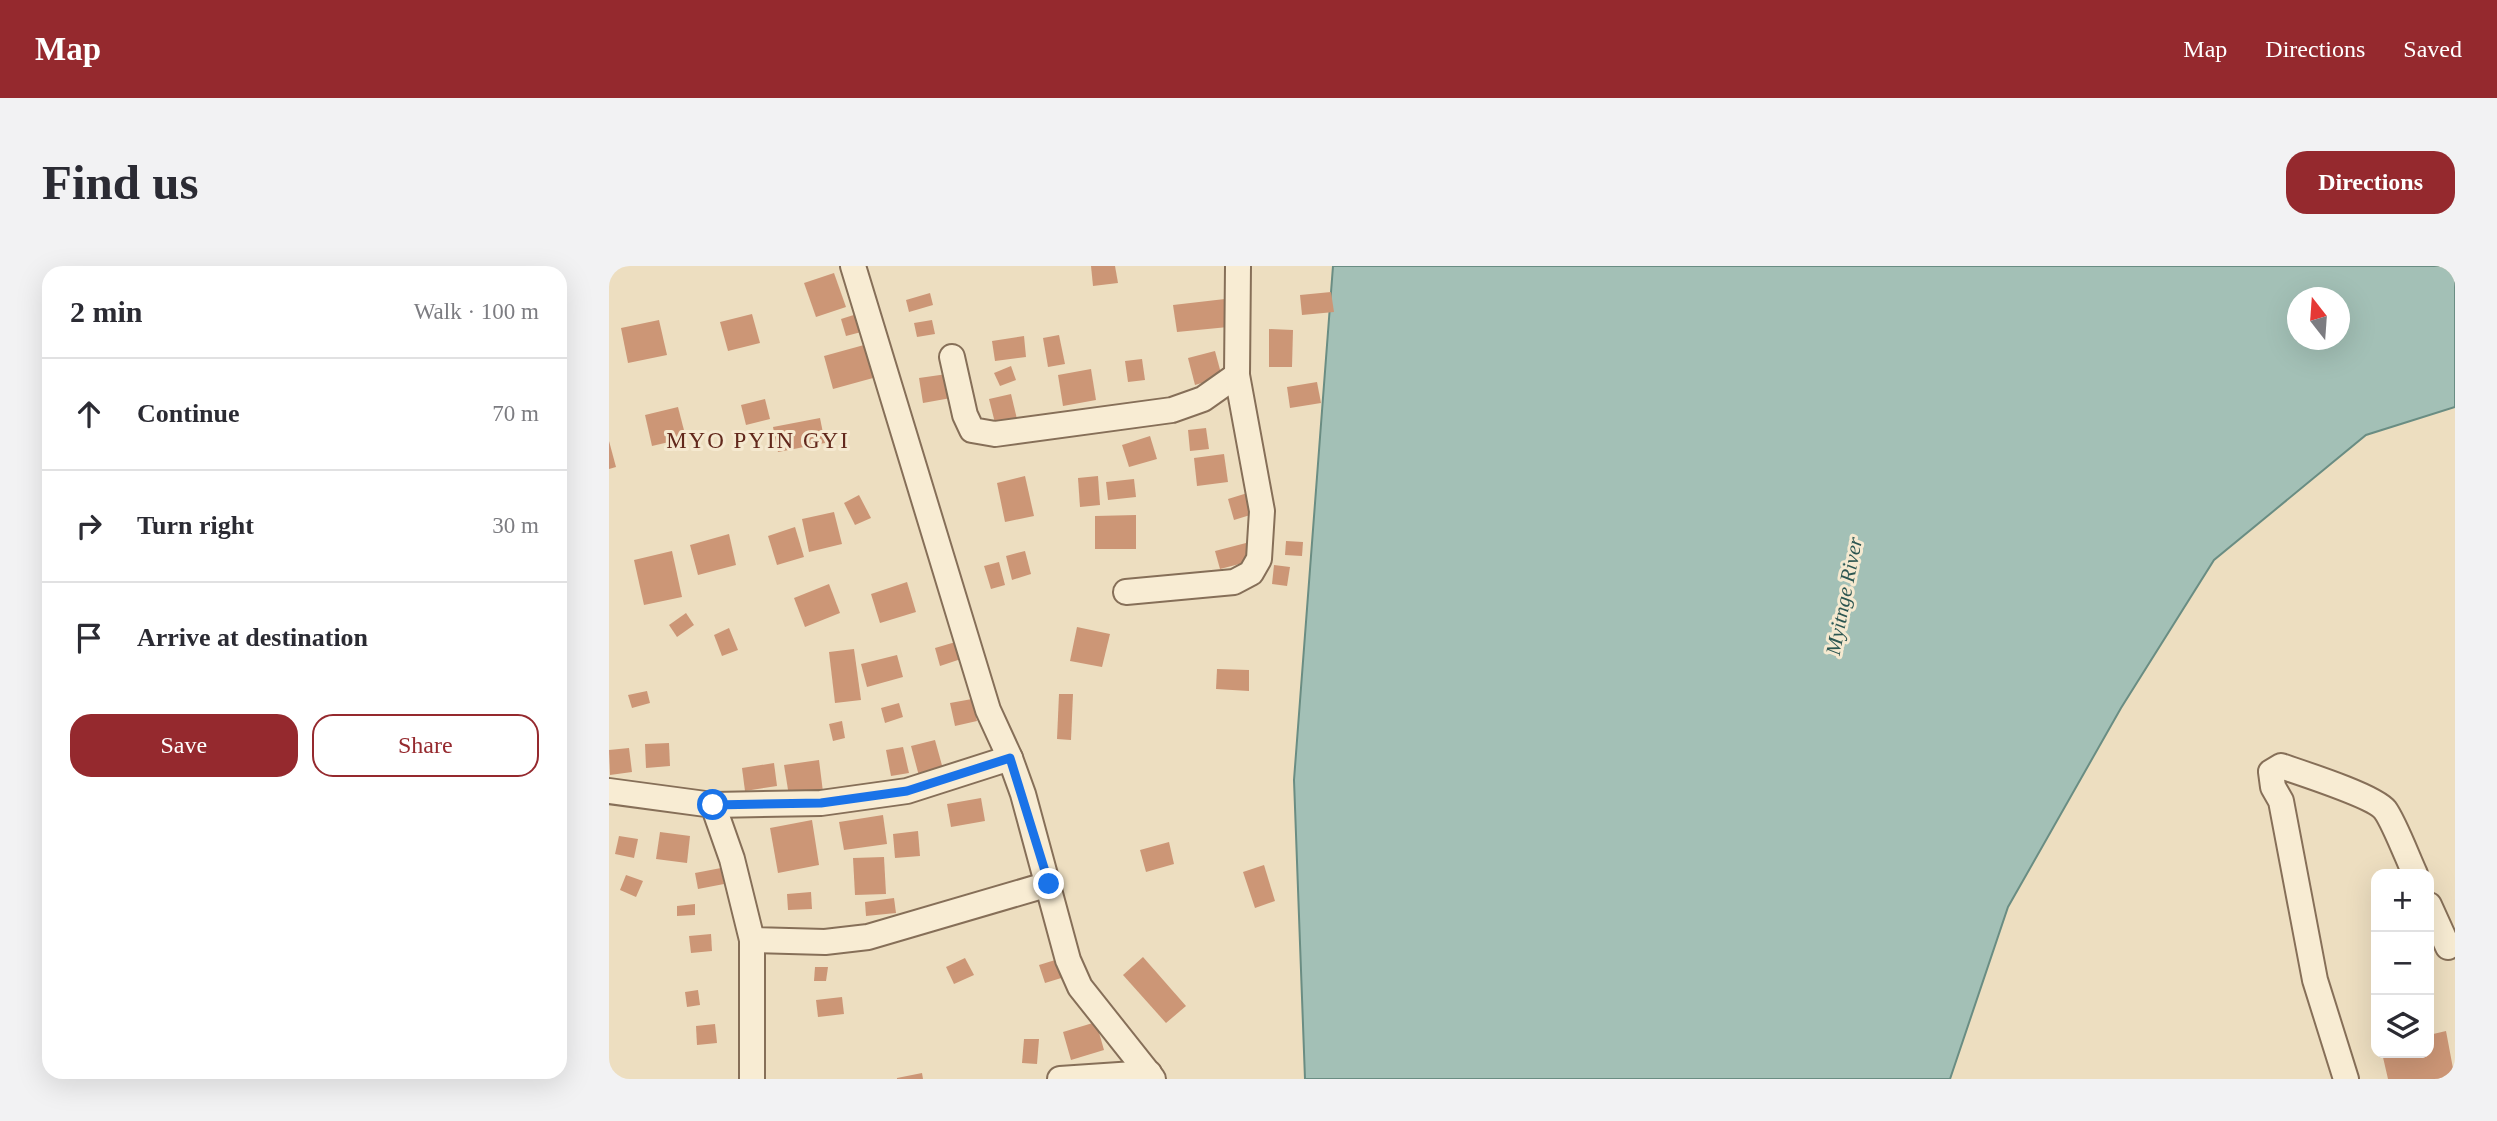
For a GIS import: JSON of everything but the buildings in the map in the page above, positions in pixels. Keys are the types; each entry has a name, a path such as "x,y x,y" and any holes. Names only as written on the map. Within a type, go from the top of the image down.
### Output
{"street":[{"path":"853,266 989,710 1010,758 1049,884 1068,960 1080,987 1151,1076"},
{"path":"1126,592 1234,582 1251,573 1259,559 1262,511 1237,375 1238,266"},
{"path":"952,357 965,415 972,430 995,435 1172,410 1203,399 1237,375"},
{"path":"609,791 713,805 821,803 907,791 1010,758"},
{"path":"2346,1079 2315,980 2281,801 2273,787 2271,772 2281,766 2369,800 2385,809 2413,869"},
{"path":"713,805 732,859 752,940 752,1079"},
{"path":"752,940 825,942 868,937 1049,884"},
{"path":"2434,916 2448,947"},
{"path":"1060,1079 1151,1076"}],"water":[{"name":"Myitnge River","path":"1333,266 2455,266 2455,407 2366,435 2214,560 2121,708 2008,907 1950,1079 1305,1079 1294,780"}],"district":[{"name":"MYO PYIN GYI","path":"758,440"}],"route":[{"path":"713,805 821,803 907,791 1010,758 1049,884"}]}
